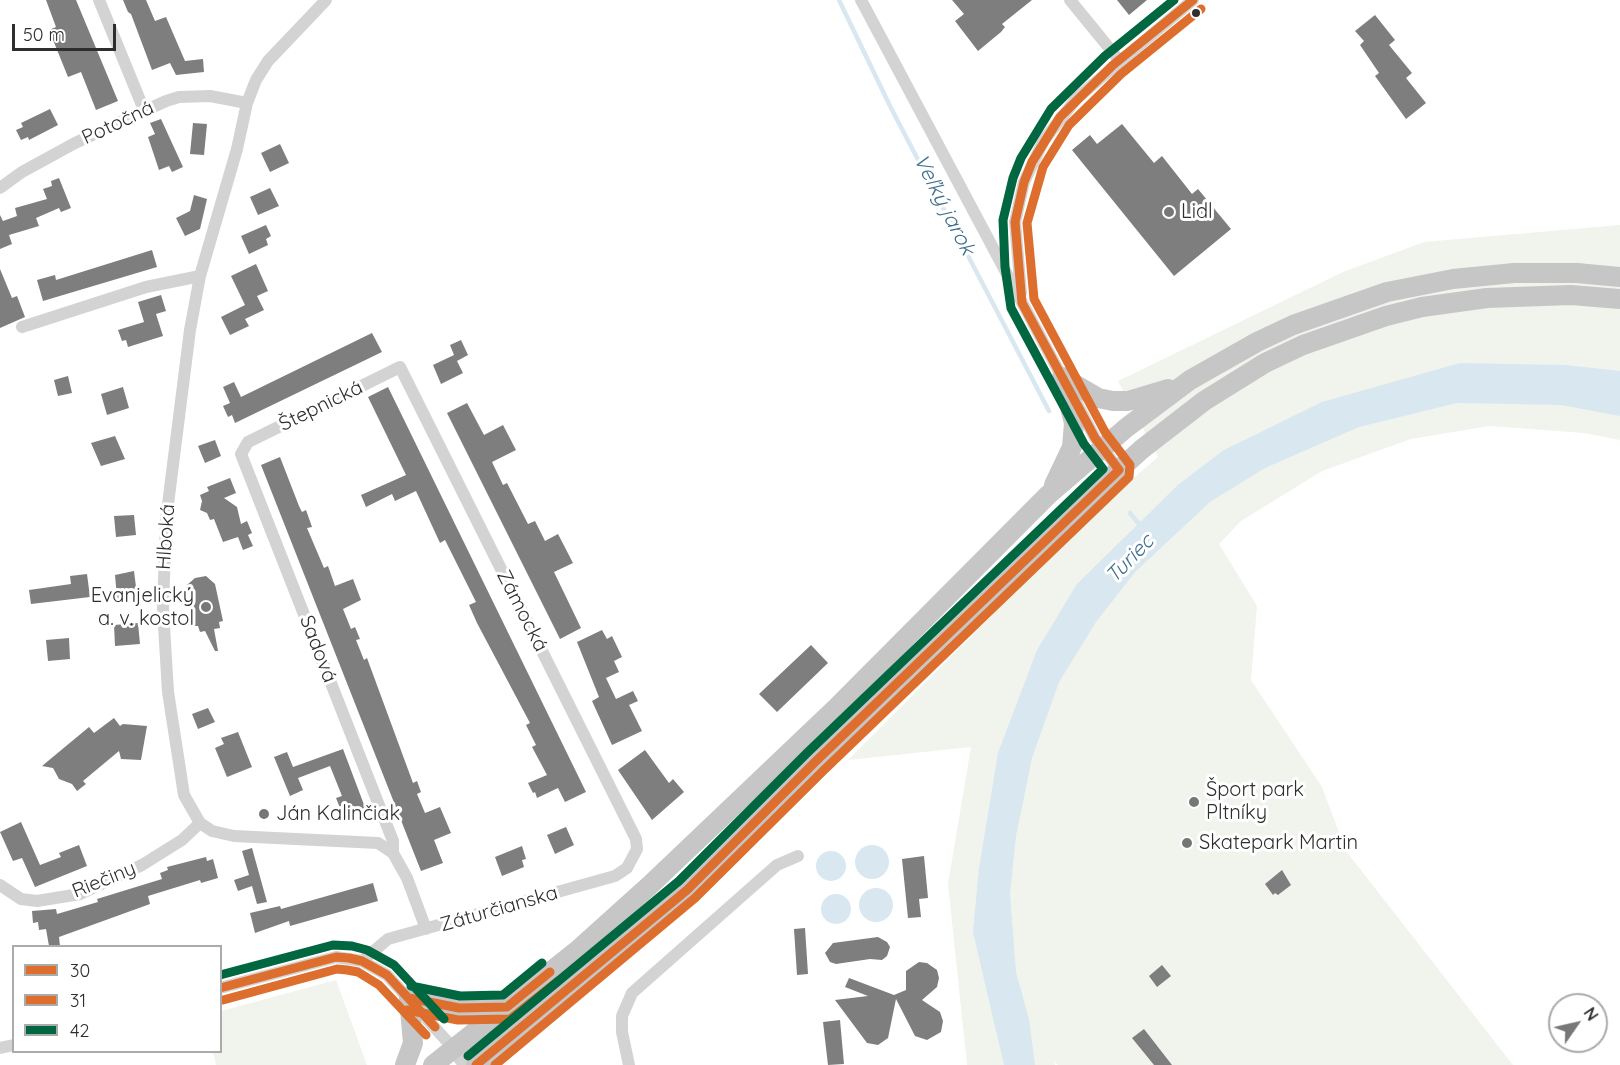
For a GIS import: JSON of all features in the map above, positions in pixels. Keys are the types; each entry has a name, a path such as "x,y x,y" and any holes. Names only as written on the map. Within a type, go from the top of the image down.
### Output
{"main road":[{"path":"433,1065 460,1057 507,1007 579,949 649,886 835,709 1048,495 1158,403 1190,380 1257,342 1293,325 1387,292 1453,279 1514,273 1577,273 1620,277"},
{"path":"476,1065 687,890 815,762 1119,470 1177,421 1233,383 1275,358 1346,328 1422,307 1487,298 1571,295 1620,299"},
{"path":"1062,377 1098,398 1128,401 1190,380"},
{"path":"1048,495 1072,447 1074,423 1072,406 1062,377"},
{"path":"405,1065 412,1043 409,998 459,1008 507,1007"},
{"path":"503,1065 507,1041"}],"street":[{"path":"99,0 144,110"},
{"name":"Hlboká","path":"200,823 184,795 179,773 168,692 163,576 172,464 200,276 237,149 247,103 268,61 326,0"},
{"path":"861,0 1062,377 1103,448 1119,470"},
{"path":"1070,0 1119,60"},
{"path":"1022,303 1015,222 1024,182 1044,140 1077,98 1119,60 1193,0"},
{"name":"Potočná","path":"0,188 22,172 75,143 144,110 179,97 210,96 247,103"},
{"path":"22,327 146,287 200,276"},
{"name":"Štepnická","path":"244,446 400,367"},
{"name":"Zámocká","path":"400,367 636,839 635,857"},
{"name":"Sadová","path":"244,446 241,454 393,841 393,853"},
{"path":"200,823 212,831 234,836 378,843 393,853 407,878 426,929"},
{"name":"Riečiny","path":"0,885 21,899 37,901 80,894 142,865 182,840 200,823"},
{"path":"629,1065 622,1032 622,1016 632,993 777,865 798,856"},
{"name":"Záturčianska","path":"362,961 388,939 615,876 627,868 635,857"},
{"path":"222,987 336,957 362,961 387,975 460,1057"}],"shaded area":[{"path":"1620,225 1620,440 1584,433 1489,426 1411,439 1322,471 1241,521 1219,544 1257,606 1251,680 1322,787 1346,851 1513,1065 1058,1065 1055,1062 1055,1065 967,1065 948,884 971,747 848,760 1101,506 1158,457 1118,381 1343,272 1424,242"},
{"path":"336,980 367,1065 216,1065 213,1053 222,1053 222,1011"}],"water":[{"name":"Turiec","path":"1460,363 1565,365 1620,371 1620,416 1561,405 1457,403 1359,427 1265,468 1210,502 1135,572 1096,622 1059,682 1032,758 1016,836 1010,894 1016,972 1029,1019 1035,1065 1004,1065 973,932 979,868 998,753 1037,650 1077,584 1179,484 1224,450 1322,402"},
{"path":"872,845 884,850 889,862 884,874 872,879 860,874 855,862 860,850"},
{"path":"831,851 842,855 846,866 842,877 831,881 820,877 816,866 820,855"},
{"path":"876,888 888,893 893,905 888,917 876,922 864,917 859,905 864,893"},
{"path":"836,894 842,895 850,903 850,915 842,923 836,924 830,923 822,915 821,909 822,903 830,895"}],"building":[{"path":"46,0 76,0 118,101 96,110 81,72 68,77 49,30 56,27"},
{"path":"123,0 146,0 155,21 166,17 185,61 203,59 204,72 176,75 170,63 152,70 131,14"},
{"path":"952,0 1032,0 1002,24 1005,27 1001,32 978,51 955,21 964,14"},
{"path":"1117,0 1147,0 1129,15"},
{"path":"1375,15 1395,40 1389,45 1412,73 1406,78 1426,103 1406,119 1375,76 1379,73 1360,45 1364,41 1355,31"},
{"path":"50,109 58,125 29,140 28,137 21,140 16,130 23,127 21,123"},
{"path":"161,119 183,167 172,172 169,166 159,170 148,137 155,134 150,123"},
{"path":"193,123 207,124 204,155 190,154"},
{"name":"Lidl","path":"1122,124 1154,163 1162,156 1192,194 1198,189 1231,229 1174,276 1072,150 1090,135 1097,144"},
{"path":"280,144 289,163 270,172 261,153"},
{"path":"59,178 71,208 61,212 59,208 36,218 39,226 9,235 12,244 0,249 0,215 3,221 17,216 15,208 47,199 43,189 52,186 51,181"},
{"path":"270,188 279,206 258,215 250,197"},
{"path":"194,195 207,199 200,229 185,236 176,218 190,211"},
{"path":"266,225 271,236 266,239 268,245 249,254 241,236"},
{"path":"152,250 157,267 43,301 37,280 55,275 56,280"},
{"path":"256,264 268,291 257,296 264,310 245,319 249,326 230,335 221,317 245,305 231,276"},
{"path":"0,269 12,298 17,296 25,317 0,328"},
{"path":"161,295 166,311 156,314 163,336 128,347 126,340 122,341 118,330 144,322 138,302"},
{"path":"372,333 382,352 235,423 232,415 228,417 223,406 230,403 223,387 234,382 241,397"},
{"path":"461,340 468,355 457,361 463,373 441,384 433,365 454,355 450,345"},
{"path":"68,376 72,393 58,396 54,380"},
{"path":"123,387 129,408 107,415 101,394"},
{"path":"388,387 586,792 565,802 558,788 537,798 528,783 547,775 532,747 536,745 526,725 530,723 477,623 469,605 476,602 445,540 440,543 416,491 395,501 392,494 366,507 361,495 406,475 368,397"},
{"path":"467,403 484,435 503,425 516,450 492,462 503,485 507,483 528,524 535,521 545,541 558,534 573,563 554,572 581,628 560,639 447,413"},
{"path":"115,436 125,459 101,466 91,443"},
{"path":"215,440 221,456 205,463 198,446"},
{"path":"280,457 299,506 302,512 306,510 312,527 307,528 324,568 328,566 335,586 353,579 361,600 343,609 351,629 355,627 360,639 356,640 364,660 367,658 413,783 417,781 421,792 417,794 425,813 440,807 451,833 434,840 443,863 421,871 261,465"},
{"path":"230,478 236,493 224,498 237,507 241,524 247,521 252,533 248,535 253,546 243,550 238,537 223,542 214,519 210,520 207,513 200,510 202,501 200,495 209,491 207,487"},
{"path":"134,515 136,535 116,537 114,516"},
{"path":"134,571 137,595 117,598 115,575"},
{"path":"87,574 90,597 31,604 29,590 71,584 70,576"},
{"name":"Evanjelický a. v. kostol","path":"206,576 215,584 223,621 219,622 220,628 214,629 218,651 215,651 205,631 200,632 198,626 195,626 187,585 195,578"},
{"path":"138,623 140,644 115,646 114,625"},
{"path":"602,630 607,639 612,636 622,657 614,661 619,672 606,678 616,699 633,691 638,701 629,705 642,731 612,745 592,701 599,697 577,642"},
{"path":"69,638 70,659 48,661 46,640"},
{"path":"811,645 828,663 777,712 759,694"},
{"path":"208,708 215,722 198,729 192,714"},
{"path":"114,718 120,726 123,724 147,726 141,760 121,759 119,751 83,781 86,784 77,791 72,784 59,779 53,768 42,766 89,727 94,733"},
{"path":"238,732 252,767 227,777 215,748 224,744 221,738"},
{"path":"343,749 366,810 344,818 336,798 342,796 330,766 298,778 303,790 290,796 274,757 287,752 293,767"},
{"path":"645,750 669,783 673,779 684,792 652,820 618,770"},
{"path":"21,822 40,865 61,857 59,853 79,845 87,866 35,887 22,858 13,861 0,832"},
{"path":"566,827 574,845 555,854 547,835"},
{"path":"522,846 526,859 522,860 524,867 502,876 495,857"},
{"path":"252,848 267,902 257,904 252,886 238,891 234,880 249,875 242,851"},
{"path":"924,856 928,898 919,899 921,917 908,918 902,859"},
{"path":"206,857 207,861 213,859 218,878 201,883 200,880 148,896 150,904 59,937 60,945 49,945 46,929 39,930 38,922 33,923 32,911 56,909 57,914 98,902 97,899 162,879 160,873 168,870 167,867"},
{"path":"1282,870 1291,885 1278,895 1275,893 1273,895 1265,884"},
{"path":"373,883 378,901 290,926 289,921 255,933 250,913 280,906 281,909"},
{"path":"805,928 808,974 797,975 794,929"},
{"path":"878,937 887,942 890,947 887,956 882,960 870,959 836,964 830,962 825,953 833,943"},
{"path":"919,962 927,963 937,970 939,978 937,987 922,1000 940,1012 943,1021 941,1032 927,1040 915,1036 896,999 888,1038 878,1045 867,1043 835,1000 868,996 845,987 849,978 894,995 906,990 906,971"},
{"path":"1162,965 1171,976 1157,987 1149,976"},
{"path":"840,1020 844,1064 828,1065 823,1022"},
{"path":"1144,1029 1172,1065 1154,1065 1132,1038"}],"waterway":[{"name":"Veľký jarok","path":"839,0 890,106 1049,411"},
{"name":"Veľký jarok","path":"1130,513 1138,523 1143,524"}],"transit line":[{"name":"42","path":"468,1056 679,881 807,753 1103,469 1084,444 1011,308 1005,267 1003,220 1013,178 1021,158 1051,109 1105,56 1174,0"},
{"name":"30","path":"476,1065 687,890 815,762 1119,470 1095,438 1022,303 1015,222 1024,182 1032,162 1060,117 1113,65 1193,0"},
{"name":"31","path":"495,1065 695,898 823,771 1129,477 1130,465 1105,432 1034,299 1027,223 1043,167 1069,125 1121,74 1201,9"},
{"name":"42","path":"222,974 333,945 352,946 367,950 394,965 444,1019"},
{"name":"30","path":"222,987 336,957 349,958 362,961 387,975 435,1027"},
{"name":"42","path":"411,986 460,996 503,995 542,963"},
{"name":"31","path":"223,1000 337,969 347,970 358,972 379,985 426,1035"},
{"name":"30","path":"409,998 459,1008 507,1007 550,972"},
{"name":"31","path":"407,1010 458,1020 510,1019 558,981"}],"place":[{"name":"Lidl","path":"1169,212"},
{"name":"Evanjelický a. v. kostol","path":"206,607"},
{"name":"Šport park Pltníky","path":"1194,802"},
{"name":"Ján Kalinčiak","path":"264,814"},
{"name":"Skatepark Martin","path":"1187,843"}]}
